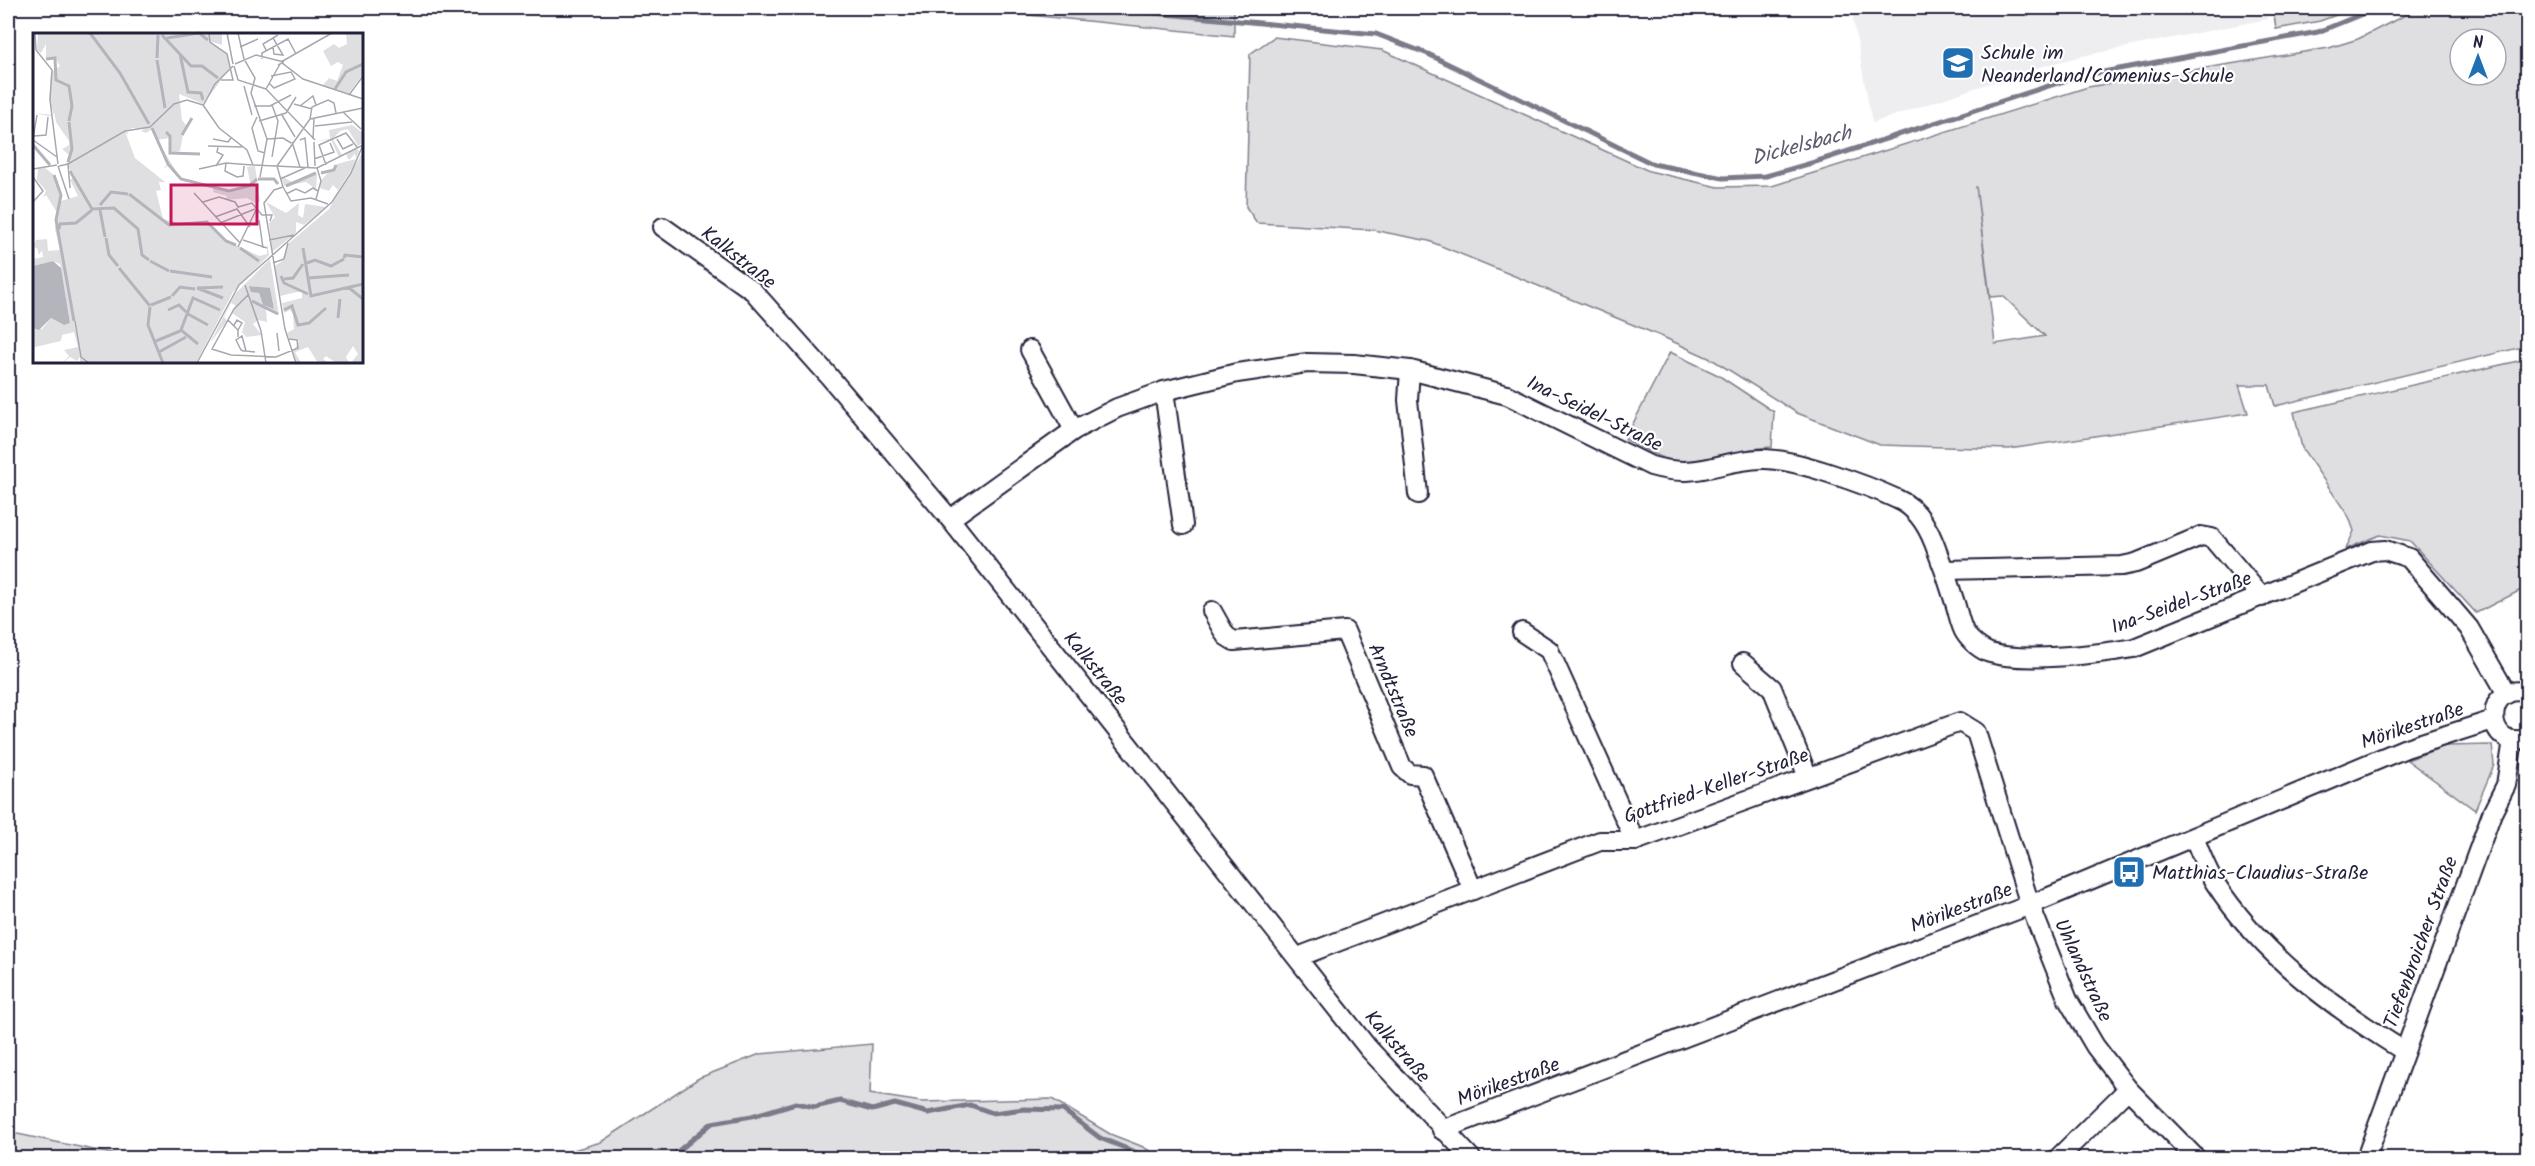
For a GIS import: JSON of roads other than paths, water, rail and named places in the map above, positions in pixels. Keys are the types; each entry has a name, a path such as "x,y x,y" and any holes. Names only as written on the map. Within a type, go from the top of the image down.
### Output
{"street":[{"name":"Kalkstraße","path":"663,228 753,291 950,519 1368,1048 1442,1130 1471,1158"},
{"path":"1030,350 1074,430"},
{"name":"Ina-Seidel-Straße","path":"950,519 1074,430 1118,408 1164,391 1237,373 1307,363 1354,364 1410,370 1507,395 1651,466 1669,471 1692,473 1760,459 1783,459 1899,499 1917,513 1929,530 1945,570 1965,633 1977,646 1989,652 2009,656 2095,655 2134,648 2372,551 2398,552 2409,558 2469,628 2507,694"},
{"path":"1410,370 1408,400 1418,494"},
{"path":"1164,391 1183,525"},
{"path":"1945,570 2122,566 2136,563 2201,536 2212,538 2262,597"},
{"name":"Arndtstraße","path":"1212,611 1226,636 1234,641 1344,631 1402,767 1410,774 1423,775 1473,890"},
{"path":"1522,632 1550,650 1635,841"},
{"path":"1743,663 1772,688 1808,777"},
{"path":"2520,739 2504,736 2493,720 2494,710 2499,700 2507,694 2516,691 2528,693"},
{"name":"Mörikestraße","path":"1442,1130 2030,905 2406,748 2493,720"},
{"name":"Gottfried-Keller-Straße","path":"1298,957 1600,841 1635,841 1953,723 1968,725 1976,732 2030,905"},
{"name":"Tiefenbroicher Straße","path":"2366,1158 2492,813 2506,785 2520,739"},
{"path":"2194,837 2214,882 2243,921 2273,953 2321,997 2404,1051"},
{"name":"Uhlandstraße","path":"2030,905 2068,1000 2095,1046 2128,1089 2196,1158"},
{"path":"2058,1158 2128,1089"}],"waterway":[{"name":"Dickelsbach","path":"1101,8 1376,34 1428,54 1653,164 1723,178 1766,176 1815,162 2076,77 2318,32 2377,8"},
{"path":"670,1158 712,1123 752,1116 796,1103 815,1107 840,1101 872,1110 895,1104 928,1113 970,1105 993,1113 1024,1109 1063,1110 1100,1138 1150,1158"}],"place":[{"name":"Schule im Neanderland/Comenius-Schule","path":"1958,63"},
{"name":"Matthias-Claudius-Straße","path":"2129,872"}]}
